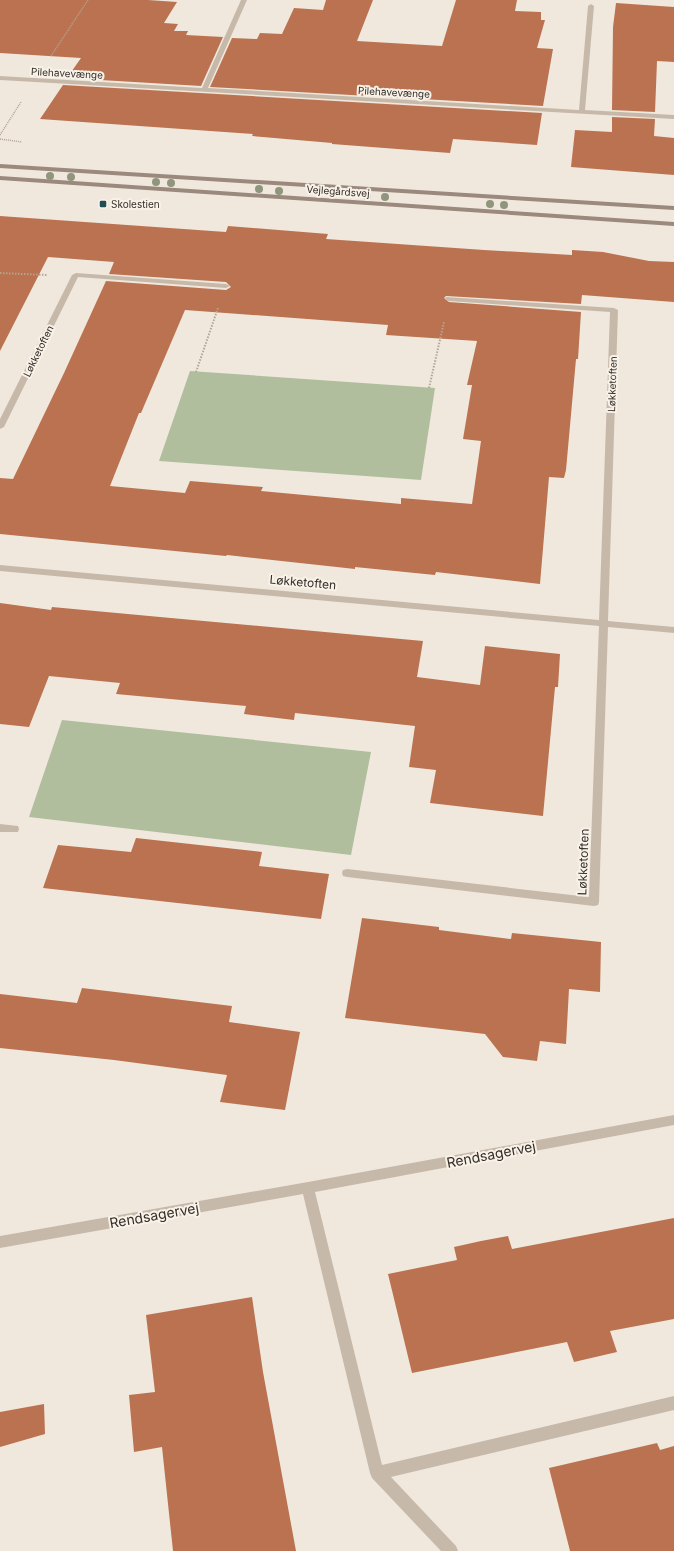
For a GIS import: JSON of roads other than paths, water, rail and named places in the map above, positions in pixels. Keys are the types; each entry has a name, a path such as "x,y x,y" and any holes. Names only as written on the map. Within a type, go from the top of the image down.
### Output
{"street":[{"path":"204,90 244,0"},
{"path":"582,112 591,6"},
{"name":"Pilehavevænge","path":"0,78 674,117"},
{"name":"Vejlegårdsvej","path":"0,166 284,185 674,208"},
{"name":"Vejlegårdsvej","path":"0,178 674,224"},
{"name":"Løkketoften","path":"0,427 76,275 226,286"},
{"name":"Løkketoften","path":"347,873 594,902 614,310 449,299"},
{"name":"Løkketoften","path":"0,568 674,630"},
{"path":"0,828 14,829"},
{"name":"Rendsagervej","path":"0,1242 308,1188 674,1120"},
{"path":"308,1188 377,1473 451,1551"},
{"path":"377,1473 674,1403"}],"place":[{"name":"Skolestien","path":"103,204"}]}
